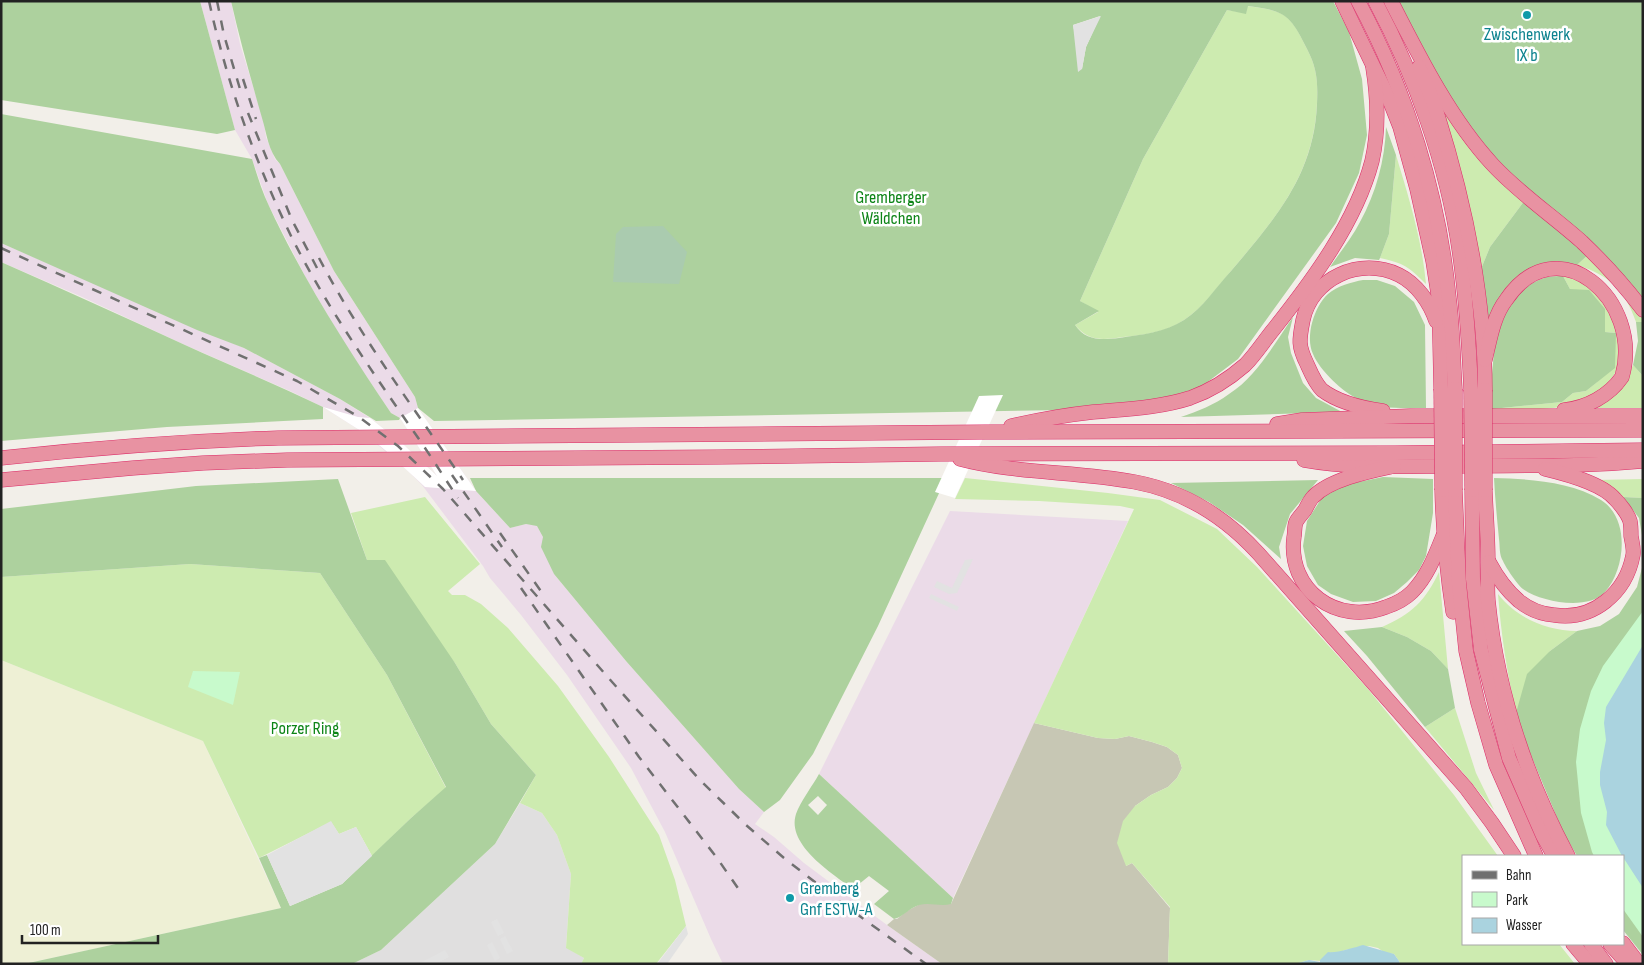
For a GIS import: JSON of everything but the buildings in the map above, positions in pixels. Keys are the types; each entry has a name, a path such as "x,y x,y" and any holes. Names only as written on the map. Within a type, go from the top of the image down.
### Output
{"highway":[{"path":"1342,1 1400,127 1417,189 1433,261 1448,389"},
{"path":"1358,1 1375,33 1413,128 1431,191 1449,298 1449,490 1466,651"},
{"path":"1375,1 1408,72 1427,121 1446,187 1459,249 1469,343 1478,390 1479,490 1474,579 1481,650 1509,758 1539,828 1553,855"},
{"path":"1391,1 1449,106 1493,164 1518,189 1604,263 1643,310"},
{"path":"1400,19 1436,111 1464,210 1474,265 1485,360"},
{"path":"985,432 1036,420 1148,406 1190,398 1219,385 1246,364 1293,305 1338,239 1366,181 1372,160 1378,115 1373,68"},
{"path":"1410,416 1356,406 1339,400 1322,389 1313,378 1300,350 1300,334 1304,314 1323,285 1341,274 1360,268 1380,270 1399,275 1423,296 1432,310 1440,330"},
{"path":"1478,390 1498,314 1505,300 1515,288 1529,277 1544,270 1560,268 1577,269 1593,275 1608,284 1619,295 1633,323 1634,341 1632,356 1625,372 1617,384 1604,396 1586,405 1570,410 1549,412 1529,417"},
{"path":"1232,431 1302,420 1410,416 1643,416"},
{"path":"1,458 139,445 259,438 985,432 1643,430"},
{"path":"1,480 203,463 287,460 1643,450"},
{"path":"940,454 986,466 1095,476 1143,484 1183,497 1215,515 1243,537 1441,758 1480,806 1513,855"},
{"path":"1274,454 1330,465 1530,465 1643,461"},
{"path":"1488,561 1502,583 1520,602 1543,614 1560,616 1593,611 1607,601 1624,582 1633,554 1630,520 1614,498 1588,482 1530,465"},
{"path":"1394,466 1335,482 1313,496 1296,523 1292,550 1299,574 1310,592 1325,604 1351,613 1373,612 1395,604 1412,593 1431,566 1443,536"},
{"path":"1449,490 1443,536 1455,620 1466,651 1478,703 1496,765 1536,855"},
{"path":"1479,490 1488,561 1488,598 1498,667 1516,737 1555,832 1567,855"},
{"path":"1624,944 1639,964"},
{"path":"1574,945 1590,964"},
{"path":"1592,945 1606,964"},
{"path":"1611,945 1628,964"}],"shaded area":[{"path":"200,1 231,1 240,44 264,122 266,137 275,159 280,164 334,271 415,397 418,408 476,491 510,528 526,524 537,525 543,537 554,574 626,661 739,789 764,812 755,824 774,837 804,863 942,964 723,964 665,832 631,768 567,675 490,578 422,485 405,468 364,433 323,407 1,262 1,243 244,348 340,399 370,418 403,444 437,476 400,418 391,413 346,346 307,280 268,204 252,159 235,130"},
{"path":"1101,16 1086,47 1082,69 1078,72 1073,25"},
{"path":"950,511 1128,521 953,898 819,774"},
{"path":"973,559 957,593 949,594 934,587 937,581 952,588 965,560"},
{"path":"931,594 959,607 957,611 929,598"},
{"path":"1,660 203,741 281,908 24,964 1,964"},
{"path":"1034,723 1098,738 1115,739 1129,736 1167,747 1178,755 1182,768 1177,778 1168,787 1151,795 1135,806 1126,866 1132,863 1170,908 1168,964 942,964 887,925 920,904 951,904"},
{"path":"520,803 542,813 557,835 571,874 566,947 584,958 581,964 352,964 381,950 495,844"},
{"path":"331,821 339,834 356,827 372,856 342,884 290,906 267,855"},
{"path":"497,919 504,933 498,936 491,922"},
{"path":"686,926 688,934 667,964 657,964"},
{"path":"505,936 513,951 507,954 500,939"},
{"path":"492,942 500,958 495,961 487,945"},
{"path":"445,950 449,957 435,964 420,964 420,963"}],"green space":[{"path":"1,1 200,1 235,130 217,134 1,100"},
{"name":"Gremberger Wäldchen","path":"231,1 1333,1 1349,32 1362,79 1367,135 1359,173 1336,223 1238,359 1201,387 1149,405 1063,410 434,421 418,408 415,397 334,271 280,164 273,154 268,142","holes":["1248,6 1271,10 1279,13 1291,22 1313,63 1316,75 1317,104 1314,129 1300,174 1289,195 1263,233 1209,297 1191,315 1177,324 1135,336 1112,339 1089,337 1075,325 1099,311 1080,301 1143,159 1227,10 1246,14","1100,16 1086,47 1082,69 1073,25"]},
{"path":"1398,1 1643,1 1643,300 1496,160 1453,103"},
{"path":"1247,6 1279,13 1291,21 1313,62 1317,88 1314,129 1300,174 1277,214 1263,233 1209,297 1191,315 1177,324 1147,334 1103,339 1091,337 1080,331 1075,325 1098,312 1080,301 1143,159 1227,10 1246,13"},
{"path":"1442,106 1525,200 1490,247 1481,269 1465,186"},
{"path":"1,114 252,159 269,206 296,260 374,388 391,413 400,418 399,420 376,421 340,399 244,348 197,330 1,243"},
{"path":"1386,127 1396,155 1389,234 1380,258 1379,260 1355,258 1330,267 1357,228 1371,200 1382,164"},
{"path":"1396,155 1418,235 1426,284 1406,266 1380,258 1389,234"},
{"path":"1525,200 1589,254 1577,265 1560,264 1542,267 1491,319 1486,319 1481,269 1490,247"},
{"path":"663,226 687,252 679,284 613,282 616,234 623,227"},
{"path":"1589,254 1643,317 1643,322 1636,322 1627,301 1614,285 1598,274 1577,265"},
{"path":"1,262 323,407 323,419 167,427 1,441"},
{"path":"1563,276 1574,276 1603,289 1625,356 1608,383 1589,398 1563,407 1492,409 1562,402 1573,393 1586,391 1597,382 1616,333 1605,332 1570,289"},
{"path":"1563,276 1570,289 1589,290 1605,309 1605,332 1616,333 1615,368 1586,391 1573,393 1562,402 1492,409 1492,374 1495,350 1507,311 1523,290 1534,282 1547,277"},
{"path":"1377,280 1395,286 1414,302 1425,325 1426,408 1383,407 1367,403 1358,399 1332,380 1316,361 1310,339 1312,322 1319,306 1328,294 1336,289 1349,283"},
{"path":"1293,317 1288,337 1291,353 1303,383 1316,398 1342,412 1181,417 1212,405 1239,387 1257,369"},
{"path":"1636,322 1643,322 1643,376 1633,365 1638,341"},
{"path":"1633,365 1643,376 1643,408 1593,408 1628,376"},
{"path":"1383,477 1433,479 1433,513 1426,556 1419,570 1394,593 1376,601 1353,602 1331,594 1318,585 1307,566 1303,546 1307,521 1323,496 1344,485"},
{"path":"470,478 946,478 878,626 813,754 780,800 764,812 739,789 626,661 554,574 541,547 543,537 537,526 526,524 510,528 476,491"},
{"path":"965,478 1108,493 1160,500 1217,529 1257,567 1368,689 1454,795 1497,855 1462,855 1462,945 1560,945 1575,964 1400,964 1394,954 1385,953 1378,948 1369,946 1345,950 1321,961 1309,960 1295,964 1168,964 1170,907 1132,863 1126,866 1117,843 1123,821 1135,806 1151,795 1168,787 1177,778 1182,768 1178,755 1167,747 1129,736 1115,739 1098,738 1034,723 1134,509 1120,506 1039,501 955,499"},
{"path":"1494,478 1535,480 1563,485 1589,494 1601,500 1610,508 1617,519 1621,531 1622,544 1617,570 1605,592 1597,598 1576,603 1541,598 1521,587 1509,572 1501,556"},
{"path":"338,479 367,560 385,560 455,663 491,724 536,775 495,844 381,950 352,964 24,964 281,908 259,858 267,855 290,906 342,884 446,787 387,675 320,573 190,564 1,577 1,509 196,486"},
{"path":"1643,479 1643,498 1623,497 1595,480"},
{"path":"1318,480 1290,514 1279,547 1281,559 1243,525 1209,502 1171,483"},
{"path":"425,497 480,564 448,591 452,595 465,595 481,604 508,628 558,686 609,757 659,835 675,880 686,926 656,964 581,964 584,958 566,948 571,874 557,835 542,813 520,803 536,775 491,724 455,663 367,560 351,513"},
{"path":"1623,497 1643,498 1643,541 1639,518"},
{"name":"Porzer Ring","path":"190,564 320,573 387,675 446,788 411,818 372,856 356,827 339,834 331,822 259,858 203,741 1,660 1,577"},
{"path":"1643,564 1643,645 1622,855 1576,855 1563,832 1530,753 1516,713 1527,674 1550,651 1577,631 1600,626 1619,614 1637,587"},
{"path":"1439,572 1448,669 1431,651 1407,637 1382,627 1410,612 1423,599"},
{"path":"1498,594 1514,610 1533,622 1554,628 1577,631 1550,651 1516,713 1505,654"},
{"path":"1643,611 1643,937 1624,910 1624,855 1594,855 1581,813 1576,762 1580,729 1591,691 1603,666"},
{"path":"1382,627 1407,637 1431,651 1448,669 1455,708 1425,727 1344,631"},
{"path":"193,671 240,672 233,705 188,687"},
{"path":"1455,708 1476,773 1494,810 1425,727"},
{"path":"819,774 953,898 951,904 919,905 894,919 874,904 889,891 869,876 853,889 813,858 798,837 795,826 798,809","holes":["818,796 827,805 818,815 808,805"]},
{"path":"1624,859 1643,888 1643,955 1624,931"}],"water":[{"path":"1643,645 1643,888 1624,859 1624,855 1621,854 1606,825 1607,812 1600,785 1600,772 1606,740 1604,723 1606,707"},
{"path":"1363,945 1394,954 1400,964 1295,964 1309,960 1320,962 1328,952"}],"pier":[{"path":"1003,395 955,498 935,492 979,396"},
{"path":"323,407 358,417 370,418 403,444 437,476 400,418 418,408 476,491 425,487 364,433"}],"railway":[{"path":"209,1 216,32 244,123 267,182 293,240 320,290 350,338 458,498"},
{"path":"217,1 224,35 240,89"},
{"path":"243,79 256,119"},
{"path":"248,113 292,220 317,268"},
{"path":"1,248 297,381 359,417 398,446 443,489 699,779 746,825 784,858 847,907 926,964"},
{"path":"319,258 369,343 463,480"},
{"path":"452,475 502,547"},
{"path":"500,533 545,597"},
{"path":"521,588 639,757 717,858 742,894"}],"place":[{"name":"Zwischenwerk IX b","path":"1527,15"},
{"name":"Gremberg Gnf ESTW-A","path":"790,898"}]}
